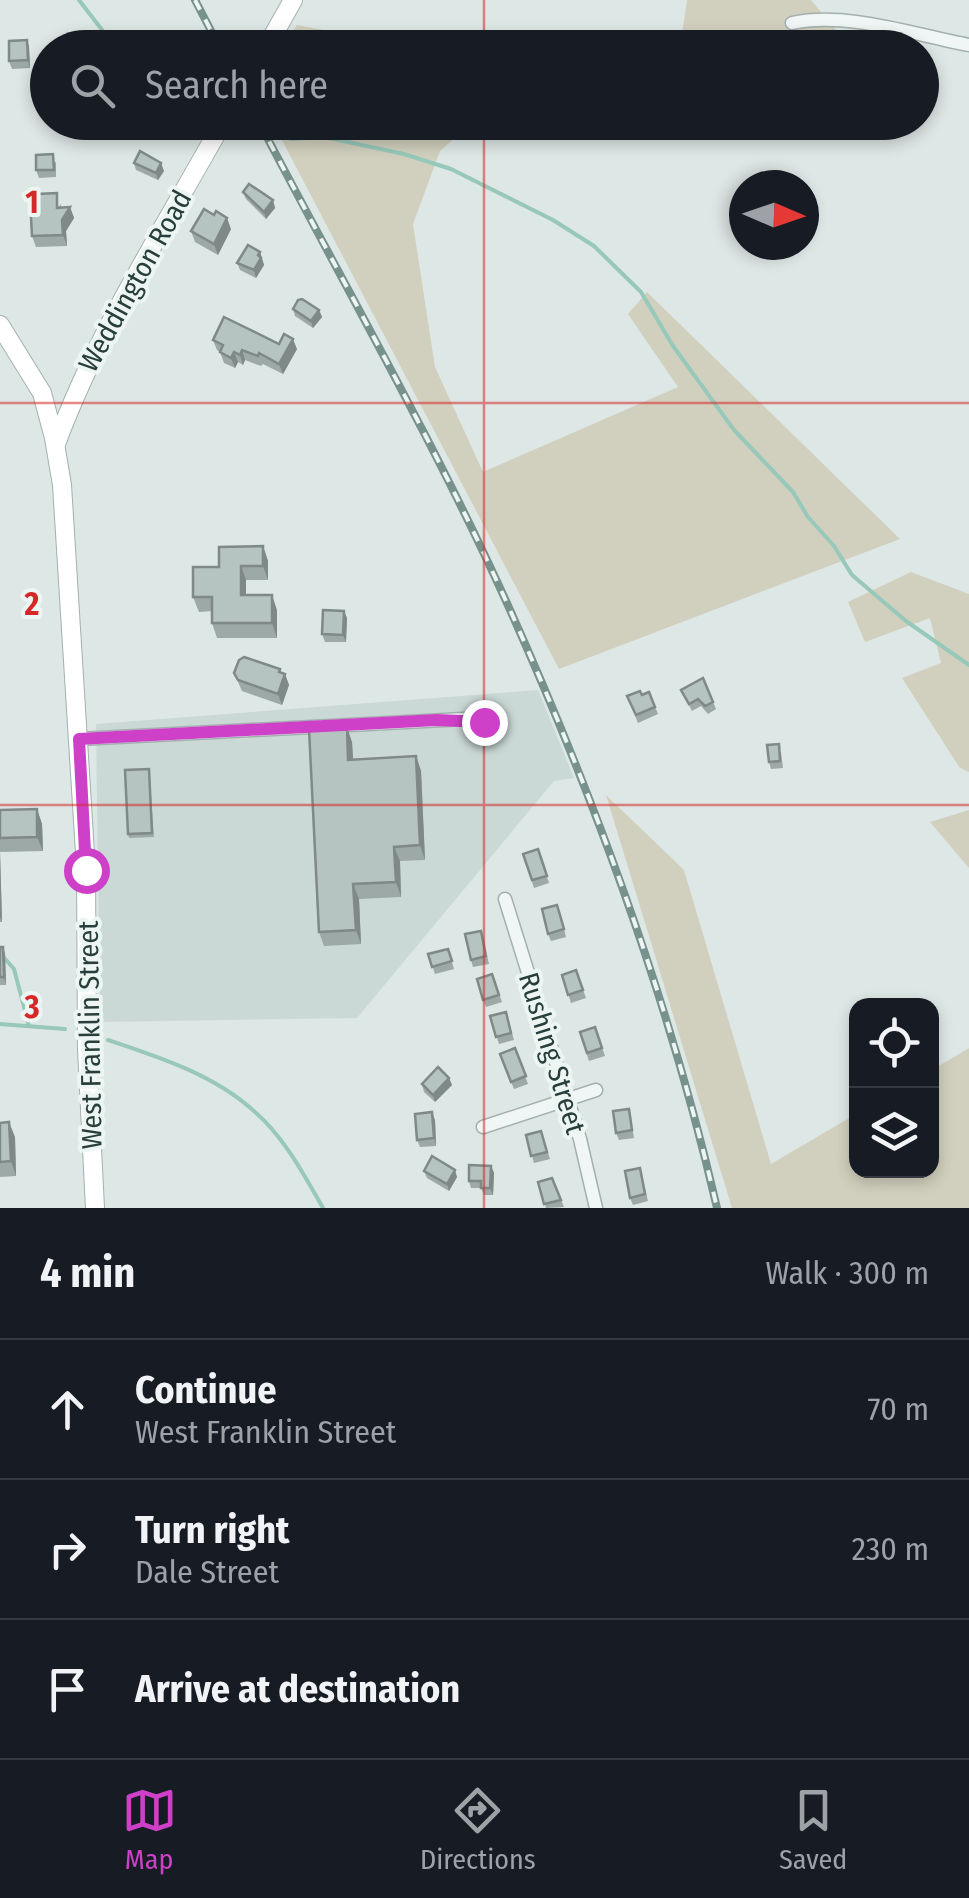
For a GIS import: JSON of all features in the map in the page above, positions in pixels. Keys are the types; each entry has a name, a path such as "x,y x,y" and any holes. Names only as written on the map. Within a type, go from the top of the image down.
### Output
{"main road":[{"path":"276,30 293,0"},
{"name":"Weddington Road","path":"56,444 78,384 213,140"},
{"name":"West Franklin Street","path":"0,325 42,392 56,444 67,532 87,884 87,1049 94,1208"}],"street":[{"path":"792,22 839,20 889,30"},
{"path":"939,40 969,46"},
{"path":"79,739 437,720 484,722"},
{"name":"Rushing Street","path":"504,898 568,1100 596,1208"},
{"path":"483,1127 596,1090"}],"shaded area":[{"path":"538,690 574,778 554,781 357,1018 100,1022 96,724"}],"green space":[{"path":"687,0 811,0 836,30 683,30"},
{"path":"297,25 324,30 294,30"},
{"path":"282,140 453,140 440,151 413,224 435,367 483,472 678,387 628,314 647,292 900,539 559,669"},
{"path":"911,572 969,594 969,772 960,768 902,678 941,663 930,618 865,642 848,602"},
{"path":"606,795 684,870 771,1164 849,1118 849,1178 939,1178 939,1066 969,1048 969,1208 732,1208"},
{"path":"969,810 969,868 930,822"}],"building":[{"path":"27,40 28,60 9,61 9,41"},
{"path":"140,151 161,163 156,173 134,163"},
{"path":"53,154 54,170 36,170 36,155"},
{"path":"249,184 273,200 264,212 243,192"},
{"path":"57,193 57,208 70,207 62,220 63,235 32,236 36,194"},
{"path":"204,209 227,218 214,244 191,231"},
{"path":"248,245 260,252 254,270 237,263"},
{"path":"302,299 319,310 311,321 293,309"},
{"path":"224,317 279,344 284,334 293,339 279,364 259,353 258,356 242,350 240,355 234,352 231,358 220,352 223,345 213,340"},
{"path":"263,546 263,566 241,566 241,595 272,595 272,623 212,623 212,597 193,597 193,567 219,567 219,547"},
{"path":"323,610 344,611 343,635 322,634"},
{"path":"244,657 285,674 278,694 238,680 234,673"},
{"path":"703,678 713,702 705,706 698,699 689,704 681,690"},
{"path":"640,691 642,695 649,692 655,707 636,715 627,696"},
{"path":"347,727 348,760 416,756 420,845 394,847 396,882 353,884 356,930 319,932 309,729"},
{"path":"779,744 780,761 769,762 767,745"},
{"path":"149,769 152,833 128,834 125,770"},
{"path":"37,809 37,837 0,838 0,810"},
{"path":"538,849 547,876 532,880 523,854"},
{"path":"557,905 564,929 548,934 542,909"},
{"path":"481,931 486,956 471,960 465,934"},
{"path":"3,947 4,977 0,977"},
{"path":"448,949 452,961 432,967 428,954"},
{"path":"576,970 583,990 568,995 562,975"},
{"path":"492,974 499,995 483,1000 477,979"},
{"path":"506,1012 511,1033 496,1037 490,1016"},
{"path":"595,1027 602,1048 587,1053 580,1032"},
{"path":"515,1048 526,1076 511,1082 500,1054"},
{"path":"438,1067 449,1078 433,1095 422,1084"},
{"path":"629,1109 632,1130 616,1133 613,1111"},
{"path":"432,1112 434,1138 417,1140 415,1114"},
{"path":"9,1122 11,1161 0,1162 0,1123"},
{"path":"541,1131 547,1152 531,1156 526,1135"},
{"path":"432,1156 455,1170 447,1184 424,1171"},
{"path":"469,1165 491,1166 490,1188 481,1188 481,1181 469,1181"},
{"path":"640,1168 645,1194 630,1198 625,1171"},
{"path":"552,1178 561,1200 544,1204 538,1182"}],"waterway":[{"path":"79,0 102,30"},
{"path":"338,140 451,169 553,220 594,246 641,292 673,346 734,430 793,492 852,575 906,621 969,665"},
{"path":"0,953 14,969 29,1026"},
{"path":"0,1024 65,1029"},
{"path":"108,1040 186,1068 239,1099 284,1145 323,1208"}],"railway":[{"path":"195,0 211,30"},
{"path":"269,140 448,480 538,674 599,824 652,976 717,1208"}],"route":[{"path":"86,870 79,739 437,720 484,722"}]}
